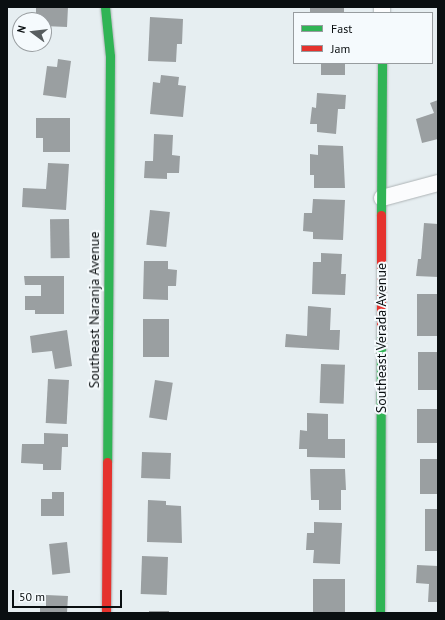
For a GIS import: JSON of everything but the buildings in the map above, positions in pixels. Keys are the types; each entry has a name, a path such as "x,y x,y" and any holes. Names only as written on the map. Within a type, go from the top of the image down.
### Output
{"street":[{"name":"Southeast Naranja Avenue","path":"105,7 110,56 106,613"},
{"name":"Southeast Verada Avenue","path":"380,613 382,64"},
{"path":"382,198 438,183"}],"traffic: fast":[{"path":"105,7 110,56 107,462"},
{"path":"381,215 382,64"},
{"path":"380,613 381,326"}],"traffic: jam":[{"path":"381,215 381,326"},
{"path":"106,613 107,462"}]}
